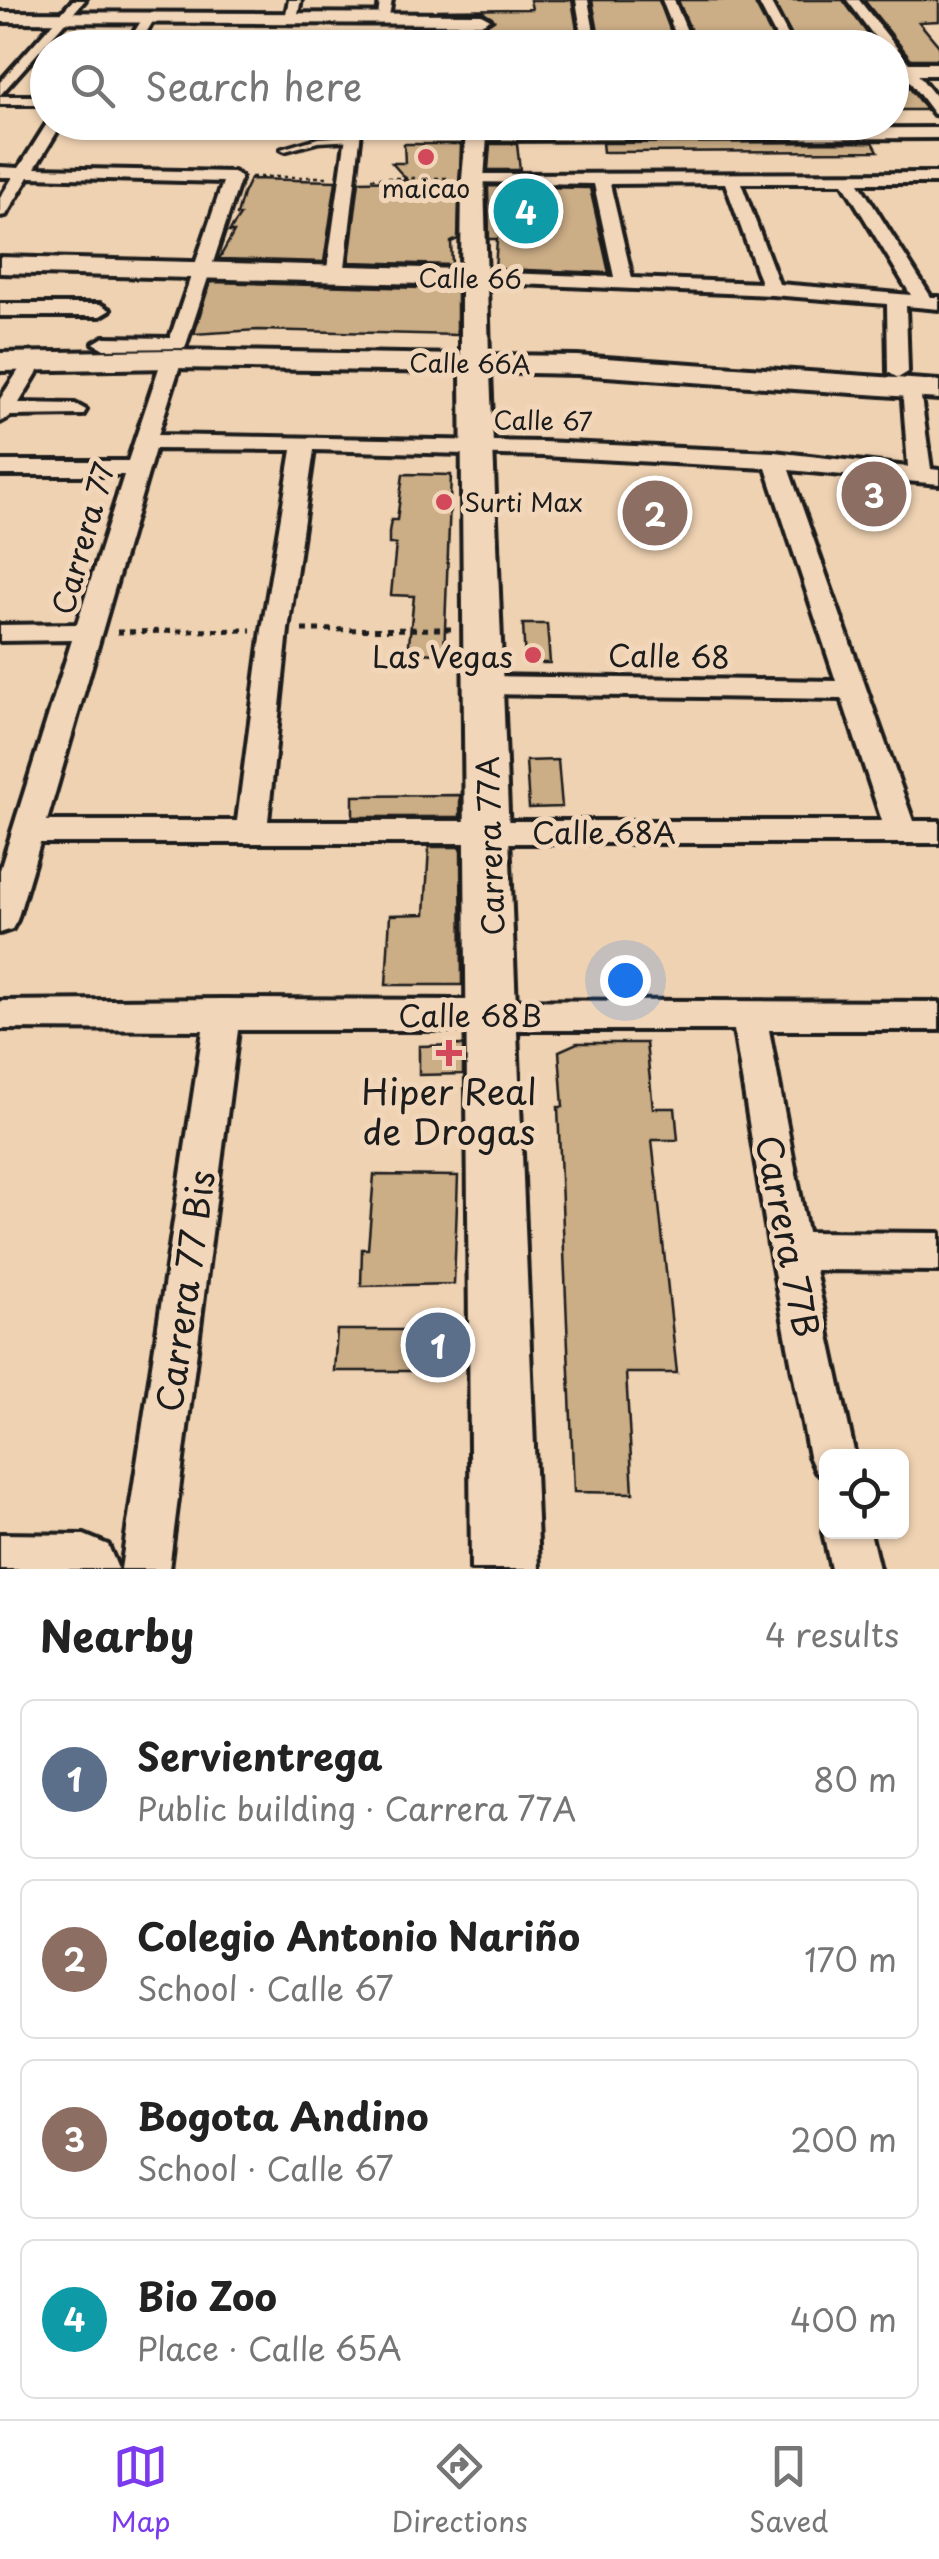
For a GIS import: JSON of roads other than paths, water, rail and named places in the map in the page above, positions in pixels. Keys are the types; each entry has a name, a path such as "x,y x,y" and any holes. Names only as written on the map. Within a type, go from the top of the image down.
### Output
{"street":[{"path":"52,30 79,0"},
{"path":"582,0 588,30"},
{"path":"668,0 680,30"},
{"path":"763,0 779,30"},
{"path":"853,0 876,30"},
{"path":"0,17 234,18 293,9 480,9"},
{"path":"141,30 149,18"},
{"path":"230,30 234,18"},
{"path":"0,91 30,56"},
{"path":"909,69 939,69"},
{"path":"909,80 939,111"},
{"path":"0,100 30,100"},
{"path":"909,131 939,132"},
{"path":"0,211 44,140"},
{"path":"335,276 353,140"},
{"name":"Carrera 77A","path":"477,140 473,179 477,446 505,1569"},
{"path":"0,172 24,172"},
{"name":"Carrera 77","path":"0,920 89,632 134,468 233,177 24,172"},
{"path":"731,178 772,289"},
{"path":"848,178 932,302"},
{"path":"473,179 939,178"},
{"path":"600,179 624,282"},
{"name":"Calle 66","path":"0,265 201,273 477,276 772,289 932,302"},
{"path":"896,299 922,381 929,476"},
{"path":"0,310 100,310"},
{"name":"Calle 66A","path":"104,343 175,351 476,356 922,381"},
{"name":"Calle 66A","path":"0,362 33,363 175,351"},
{"path":"1,412 33,363"},
{"path":"1,412 75,410"},
{"name":"Calle 67","path":"145,442 604,448 774,459 929,476"},
{"path":"251,830 275,630 304,442"},
{"path":"774,459 902,833"},
{"path":"0,468 134,468"},
{"path":"0,632 89,632"},
{"name":"Calle 68","path":"484,685 853,690"},
{"name":"Calle 68A","path":"29,832 939,832"},
{"name":"Carrera 77 Bis","path":"145,1569 223,1013"},
{"name":"Calle 68B","path":"0,1014 939,1016"},
{"name":"Carrera 77B","path":"749,1015 790,1251 831,1449"},
{"path":"790,1251 939,1252"},
{"path":"849,1539 855,1569"},
{"path":"0,1568 84,1569"}],"lane":[{"path":"286,149 318,140"}],"place":[{"name":"maicao","path":"426,157"},
{"name":"Bio Zoo","path":"526,211"},
{"name":"Bogota Andino","path":"874,494"},
{"name":"Surti Max","path":"444,502"},
{"name":"Colegio Antonio Nariño","path":"655,513"},
{"name":"Las Vegas","path":"533,655"},
{"name":"Hiper Real de Drogas","path":"449,1053"},
{"name":"Servientrega","path":"438,1345"}]}
